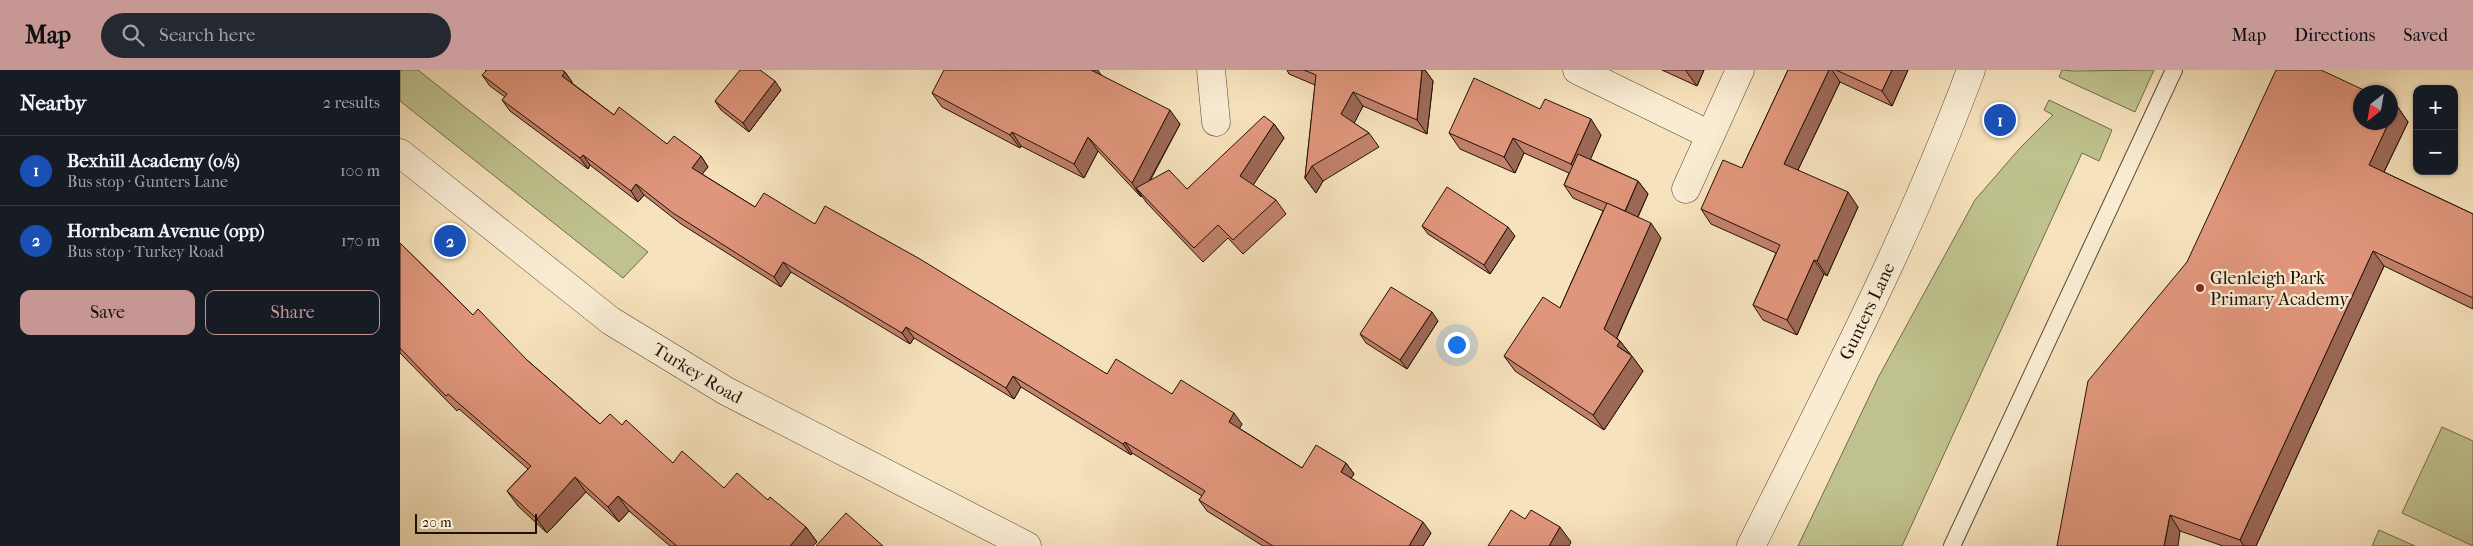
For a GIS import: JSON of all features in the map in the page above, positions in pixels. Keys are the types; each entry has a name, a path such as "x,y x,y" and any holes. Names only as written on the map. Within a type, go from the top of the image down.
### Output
{"street":[{"path":"1211,70 1216,122"},
{"path":"1577,70 1710,135"},
{"path":"1686,189 1740,70"},
{"name":"Gunters Lane","path":"1751,546 1829,390 1914,210 1945,140 1971,70"},
{"name":"Turkey Road","path":"400,153 611,321 726,391 1027,546"}],"lane":[{"path":"1952,546 2174,70"}],"green space":[{"path":"400,70 418,70 648,252 623,278 400,101"},
{"path":"2062,70 2154,70 2135,112 2059,77"},
{"path":"2049,100 2112,130 2099,161 2082,153 1902,546 1798,546 1879,376 1975,200 2020,148 2053,115 2044,110"},
{"path":"2442,427 2473,441 2473,546 2402,513"},
{"path":"2379,530 2415,546 2372,546"}],"building":[{"path":"487,70 562,70 565,72 562,76 614,115 619,107 667,144 674,136 701,156 692,168 755,207 764,193 815,224 825,206 920,259 1107,374 1116,359 1172,394 1181,380 1234,413 1229,422 1302,468 1316,445 1346,463 1341,472 1423,522 1409,546 1273,546 1199,500 1205,491 1125,442 1123,444 1013,376 1006,388 906,327 902,333 783,262 774,277 673,213 636,184 631,191 583,155 580,158 502,100 507,94 482,75"},
{"path":"740,70 760,70 775,81 743,123 715,101"},
{"path":"944,70 1091,70 1170,110 1132,183 1088,137 1074,164 1012,132 1010,135 932,93"},
{"path":"1304,70 1422,70 1417,120 1353,92 1341,114 1369,133 1312,166 1305,178 1316,75"},
{"path":"1788,70 1829,70 1784,164 1848,192 1817,261 1814,260 1787,320 1753,305 1780,245 1701,209 1723,160 1742,168"},
{"path":"1836,70 1892,70 1882,91"},
{"path":"2276,70 2321,70 2353,85 2353,130 2385,130 2369,165 2473,214 2473,298 2373,251 2240,540 2170,515 2164,546 2057,546 2088,381 2187,262"},
{"path":"1474,78 1540,109 1545,99 1591,119 1571,164 1513,138 1504,157 1449,133"},
{"path":"1264,116 1274,124 1240,176 1276,200 1233,240 1218,225 1194,248 1136,188 1169,170 1187,189"},
{"path":"1578,154 1638,181 1625,211 1564,185"},
{"path":"1447,187 1508,227 1484,265 1422,226"},
{"path":"1607,203 1651,223 1604,329 1620,341 1617,346 1632,356 1593,415 1504,356 1543,297 1560,308"},
{"path":"400,243 473,315 478,309 527,360 600,424 610,414 622,425 626,420 673,463 682,451 724,488 737,473 768,500 770,497 806,527 790,546 677,546 618,496 608,507 575,477 537,519 507,491 531,466 448,394 446,396 400,348"},
{"path":"1391,287 1432,312 1400,360 1360,334"},
{"path":"1511,510 1525,519 1531,510 1560,527 1549,546 1488,546"},
{"path":"846,513 883,546 816,546"}],"place":[{"name":"Bexhill Academy (o/s)","path":"2000,120"},
{"name":"Hornbeam Avenue (opp)","path":"450,241"},
{"name":"Glenleigh Park Primary Academy","path":"2200,288"}]}
